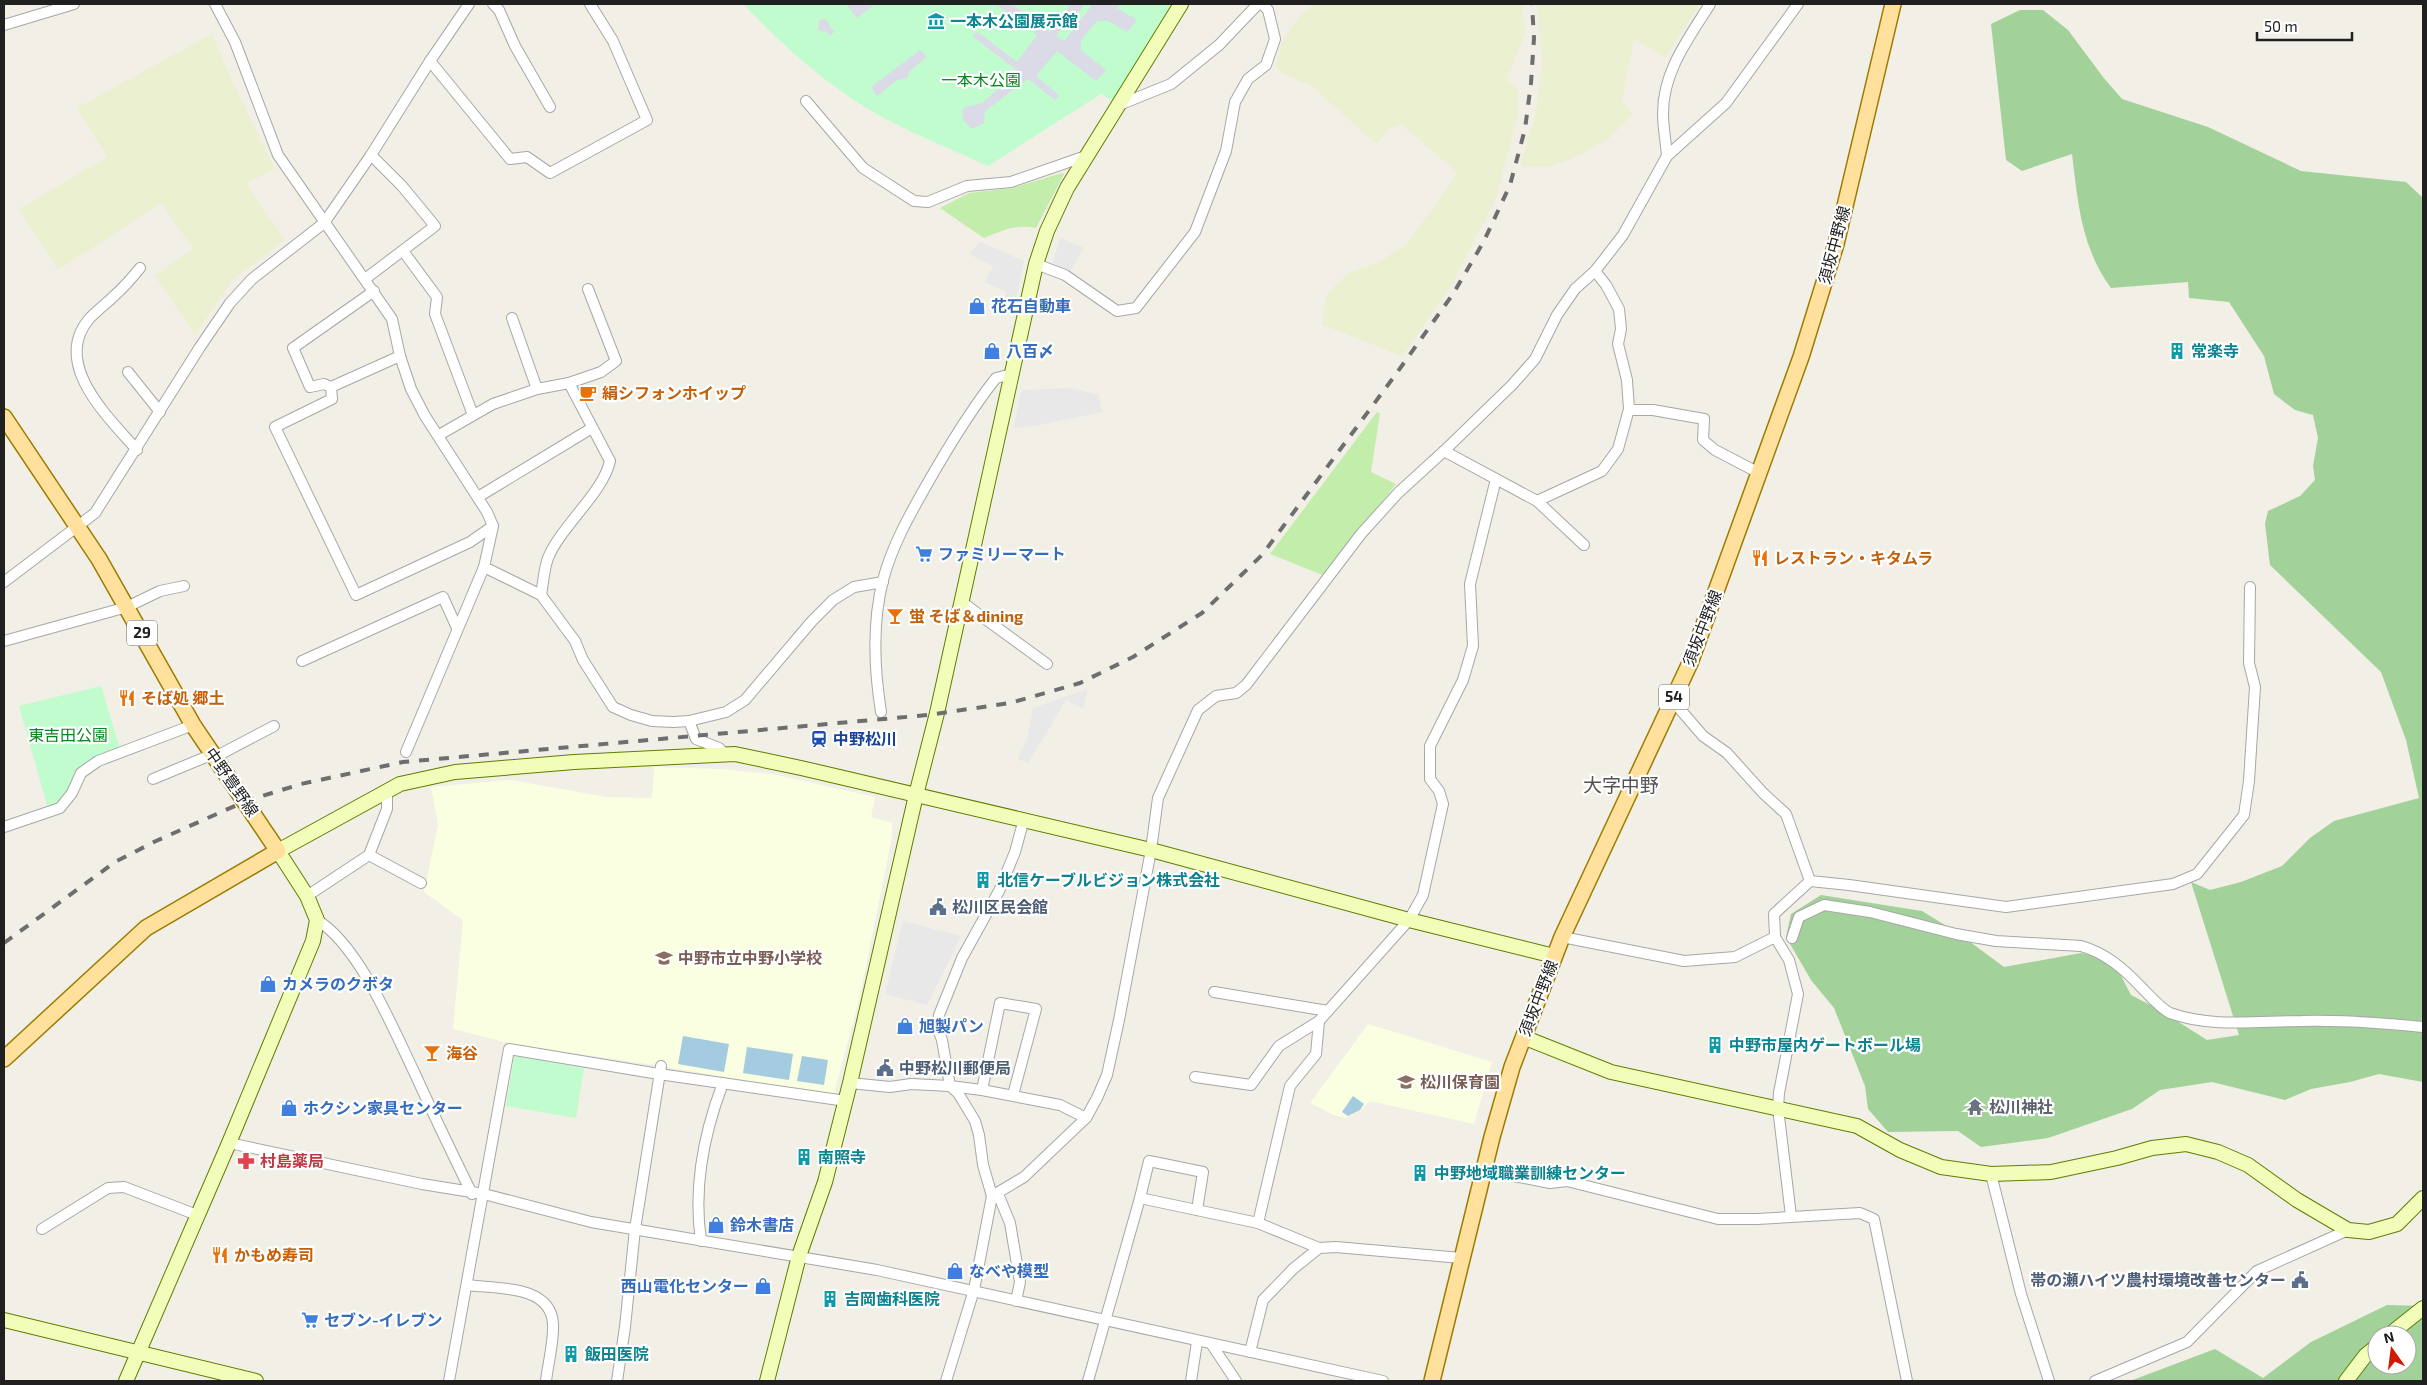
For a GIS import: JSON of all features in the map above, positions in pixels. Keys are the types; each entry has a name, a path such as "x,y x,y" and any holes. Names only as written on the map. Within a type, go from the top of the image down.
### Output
{"main road":[{"name":"須坂中野線","path":"1432,1381 1483,1170 1512,1068 1523,1037 1562,937 1690,663 1801,357 1836,244 1893,4"},
{"name":"中野豊野線","path":"4,417 100,559 192,725 278,851"},
{"path":"4,1059 146,928 278,851"}],"street":[{"path":"4,25 55,7 74,4"},
{"path":"214,4 235,42 278,155 392,319 400,356 411,389 425,416 478,497 494,526 484,567 406,752"},
{"path":"4,582 78,528 95,513 230,303 252,279 324,223 371,156 430,61 469,4"},
{"path":"493,4 499,10 515,46 550,107"},
{"path":"430,61 510,159 526,157 550,173 647,120 613,41 590,4"},
{"path":"767,1381 799,1256 825,1182 846,1101 916,795 937,713 1036,264 1046,231 1067,188 1181,4"},
{"path":"1119,105 1171,84 1219,45 1258,4"},
{"path":"1036,264 1065,275 1117,311 1136,308 1195,232 1226,151 1235,102 1248,79 1266,64 1275,39 1268,10 1262,4"},
{"path":"1667,156 1663,113 1668,77 1679,54 1710,4"},
{"path":"946,1381 974,1290 995,1195 1024,1177 1086,1118 1107,1075 1151,850 1158,798 1198,710 1216,696 1236,693 1246,686 1361,534 1398,493 1512,385 1535,358 1557,315 1575,289 1595,271 1623,235 1667,156 1726,103 1798,4"},
{"path":"806,101 863,168 914,201 928,202 967,186 1011,182 1086,156"},
{"path":"365,279 435,226 402,186 371,156"},
{"path":"403,251 437,297 435,314 473,415"},
{"path":"137,450 95,401 75,360 79,337 88,320 140,268"},
{"path":"1537,501 1602,470 1618,448 1629,410 1627,380 1618,344 1621,329 1618,309 1606,285 1595,271"},
{"path":"439,435 493,404 537,389 569,384 601,372 616,361 588,290"},
{"path":"330,387 324,384 310,387 293,348 374,291"},
{"path":"512,318 537,389"},
{"path":"330,387 400,356"},
{"path":"128,372 160,412"},
{"path":"881,712 875,673 874,651 883,582 892,552 948,447 996,378 1012,374"},
{"path":"541,595 548,558 585,502 607,475 610,461 569,384"},
{"path":"330,387 332,399 276,427 356,595 470,542 494,526"},
{"path":"1629,410 1653,410 1704,419 1703,440 1715,450 1759,473"},
{"path":"478,497 592,428"},
{"path":"1444,451 1537,501 1584,545"},
{"path":"1194,1078 1251,1086 1279,1046 1319,1021 1409,920 1423,895 1443,804 1439,791 1430,779 1430,746 1463,680 1473,646 1470,584 1496,478"},
{"path":"484,567 541,595 575,641 583,660 613,707 652,721 689,721 726,712 745,700 812,621 834,600 854,588 883,582"},
{"path":"4,641 127,607 160,591 184,586"},
{"path":"1791,1216 1778,1108 1779,1093 1798,994 1790,960 1776,937 1774,914 1810,881 2006,907 2173,884 2197,874 2244,815 2249,780 2255,687 2249,663 2250,586"},
{"path":"302,661 443,597 457,628"},
{"path":"962,602 1047,664"},
{"path":"1672,700 1703,736 1727,753 1763,793 1786,814 1810,881"},
{"path":"689,721 696,739 718,748 724,754"},
{"path":"4,827 60,808 72,793 81,773 98,761 192,725"},
{"path":"153,779 214,756 274,726"},
{"path":"126,1381 229,1143 313,941 317,920 307,896 278,851 400,784 455,772 574,762 724,754 801,768 1024,819 1151,850 1409,920 1554,956"},
{"path":"307,896 369,855 388,809 387,791"},
{"path":"1016,1301 1020,1282 1010,1222 995,1195 983,1165 975,1121 958,1093 950,1086 944,1050 938,1029 939,1015 962,958 999,891 1015,852 1024,819"},
{"path":"369,855 421,883"},
{"path":"1792,938 1799,917 1824,905 1870,912 1974,938 2081,946 2092,949 2104,954 2115,962 2168,1012 2187,1017 2226,1022 2367,1022 2423,1027"},
{"path":"317,920 332,929 384,1010 472,1194"},
{"path":"1562,937 1684,961 1735,958 1776,937"},
{"path":"1214,992 1328,1011"},
{"path":"982,1090 1000,1003 1036,1009 1013,1095"},
{"path":"1258,1223 1290,1086 1316,1054 1319,1021"},
{"path":"1523,1037 1611,1072 1857,1126 1900,1150 1941,1167 1991,1174 2051,1172 2117,1158 2152,1148 2186,1144 2218,1152 2248,1165 2297,1200 2348,1230 2369,1232 2397,1224 2423,1198"},
{"path":"449,1381 509,1048 660,1070 723,1083 846,1101"},
{"path":"617,1381 635,1229 660,1070"},
{"path":"701,1240 698,1219 698,1188 710,1119 723,1083"},
{"path":"850,1083 890,1087 911,1084 950,1086 982,1090 1060,1105 1086,1118"},
{"path":"229,1143 472,1194 484,1194 591,1222 799,1256 974,1290 1197,1342 1383,1381"},
{"path":"1088,1381 1107,1321 1149,1162 1203,1172 1197,1210"},
{"path":"1483,1170 1550,1183 1567,1181 1718,1219 1757,1220 1791,1216 1860,1213 1874,1219 1907,1381"},
{"path":"1991,1174 2021,1294 2049,1381"},
{"path":"42,1229 108,1188 124,1187 197,1215"},
{"path":"1140,1198 1258,1223 1319,1248 1336,1247 1461,1258"},
{"path":"2094,1381 2187,1342 2257,1271 2348,1230"},
{"path":"1250,1352 1263,1300 1292,1269 1319,1248"},
{"path":"467,1285 528,1293 538,1296 546,1303 551,1313 553,1325 546,1381"},
{"path":"2402,1325 2423,1308"},
{"path":"4,1320 256,1381"},
{"path":"1190,1381 1197,1342"},
{"path":"1212,1345 1236,1381"},
{"path":"2346,1381 2367,1354"}],"shaded area":[{"path":"846,4 875,4 857,18"},
{"path":"996,4 1012,4 1049,32 1069,7 1067,4 1085,4 1078,13 1074,11 1056,36 1064,41 1093,4 1120,4 1117,8 1137,20 1127,32 1108,21 1097,21 1085,35 1081,42 1081,50 1106,70 1096,81 1057,51 1036,76 1060,96 1055,100 1028,79 985,111 984,123 972,129 963,120 962,111 965,107 982,103 1009,79 1015,69 972,36 978,32 1017,62 1037,35"},
{"path":"1314,4 1522,4 1525,33 1507,79 1518,91 1517,118 1496,198 1452,284 1402,356 1323,325 1324,305 1329,292 1350,272 1378,263 1408,243 1458,173 1401,124 1390,128 1376,144 1313,87 1281,72 1276,67 1281,43 1301,14"},
{"path":"1537,4 1698,4 1698,7 1665,58 1634,39 1622,100 1633,114 1608,139 1584,153 1550,167 1520,166 1536,114 1542,63"},
{"path":"825,19 828,21 830,28 835,31 830,36 827,32 818,30 819,20"},
{"path":"212,34 235,88 275,169 246,183 285,240 233,279 195,335 155,276 193,248 161,203 58,270 19,209 107,157 77,108"},
{"path":"920,50 927,57 910,71 907,78 897,80 877,96 871,87"},
{"path":"1060,238 1084,248 1069,273 1052,265"},
{"path":"980,242 1024,261 1014,309 1001,304 1007,292 985,282 993,266 969,254"},
{"path":"1071,388 1099,395 1102,412 1040,425 1014,428 1020,394 1023,390"},
{"path":"1088,689 1083,708 1066,700 1028,763 1018,759 1028,735 1033,708"},
{"name":"中野市立中野小学校","path":"654,767 720,769 772,774 875,797 871,817 892,823 892,837 860,996 834,1094 829,1095 661,1066 512,1044 453,1029 463,920 424,892 438,825 431,787 511,780 607,797 652,798"},
{"path":"903,921 961,936 927,1005 885,994"},
{"name":"松川保育園","path":"1368,1024 1492,1062 1474,1124 1370,1101 1361,1110 1346,1118 1334,1115 1310,1103"}],"green space":[{"name":"一本木公園","path":"743,4 1181,4 1119,105 1101,94 988,166 897,125 845,94 792,52"},
{"path":"2020,10 2043,10 2068,30 2122,99 2208,127 2301,171 2406,182 2423,198 2423,1082 2379,1074 2350,1082 2311,1089 2285,1100 2212,1082 2160,1090 2132,1109 2048,1138 1981,1147 1958,1131 1888,1132 1868,1109 1865,1086 1834,1008 1811,980 1786,937 1791,914 1821,895 1922,911 1958,933 2004,967 2081,953 2113,960 2131,995 2158,1009 2207,1040 2239,1035 2191,882 2210,890 2241,882 2282,866 2310,838 2334,821 2419,798 2406,740 2381,672 2270,565 2265,524 2268,511 2300,496 2315,480 2313,466 2318,438 2313,415 2295,410 2274,394 2264,356 2229,302 2189,298 2188,282 2111,288 2093,257 2087,241 2079,207 2072,154 2022,171 2006,160 1991,24"},
{"path":"1064,174 1036,228 1016,227 984,238 940,208 969,193 1013,188"},
{"path":"1377,412 1380,413 1371,472 1396,484 1325,576 1270,554"},
{"name":"東吉田公園","path":"101,686 121,752 81,773 72,793 49,812 19,706"},
{"path":"514,1056 584,1068 576,1118 506,1106"},
{"path":"2387,1305 2423,1306 2423,1381 2130,1381 2215,1349 2263,1378 2311,1342"}],"water":[{"path":"683,1036 729,1044 724,1072 678,1064"},
{"path":"747,1047 793,1054 789,1080 743,1073"},
{"path":"802,1056 828,1060 824,1085 797,1081"},
{"path":"1353,1096 1364,1104 1360,1110 1348,1116 1342,1112"}],"railway":[{"path":"4,943 115,862 156,841 246,801 301,784 403,762 928,715 1010,703 1080,683 1133,657 1202,613 1262,555 1453,294 1484,241 1510,185 1525,129 1531,83 1534,38 1532,4"}],"place":[{"name":"一本木公園展示館","path":"936,21"},
{"name":"花石自動車","path":"977,306"},
{"name":"八百〆","path":"992,351"},
{"name":"常楽寺","path":"2177,351"},
{"name":"絹シフォンホイップ","path":"588,393"},
{"name":"ファミリーマート","path":"924,554"},
{"name":"レストラン・キタムラ","path":"1760,558"},
{"name":"蛍 そば＆dining","path":"895,616"},
{"name":"そば処 郷土","path":"127,698"},
{"name":"中野松川","path":"819,739"},
{"name":"北信ケーブルビジョン株式会社","path":"983,880"},
{"name":"松川区民会館","path":"938,907"},
{"name":"中野市立中野小学校","path":"664,958"},
{"name":"カメラのクボタ","path":"268,984"},
{"name":"旭製パン","path":"905,1026"},
{"name":"中野市屋内ゲートボール場","path":"1715,1045"},
{"name":"海谷","path":"432,1053"},
{"name":"中野松川郵便局","path":"885,1068"},
{"name":"松川保育園","path":"1406,1082"},
{"name":"松川神社","path":"1975,1107"},
{"name":"ホクシン家具センター","path":"289,1108"},
{"name":"南照寺","path":"804,1157"},
{"name":"村島薬局","path":"246,1161"},
{"name":"中野地域職業訓練センター","path":"1420,1173"},
{"name":"鈴木書店","path":"716,1225"},
{"name":"かもめ寿司","path":"220,1255"},
{"name":"なべや模型","path":"955,1271"},
{"name":"帯の瀬ハイツ農村環境改善センター","path":"2300,1280"},
{"name":"西山電化センター","path":"763,1286"},
{"name":"吉岡歯科医院","path":"830,1299"},
{"name":"セブン-イレブン","path":"310,1320"},
{"name":"飯田医院","path":"571,1354"}],"district":[{"name":"大字中野","path":"1621,785"}]}
